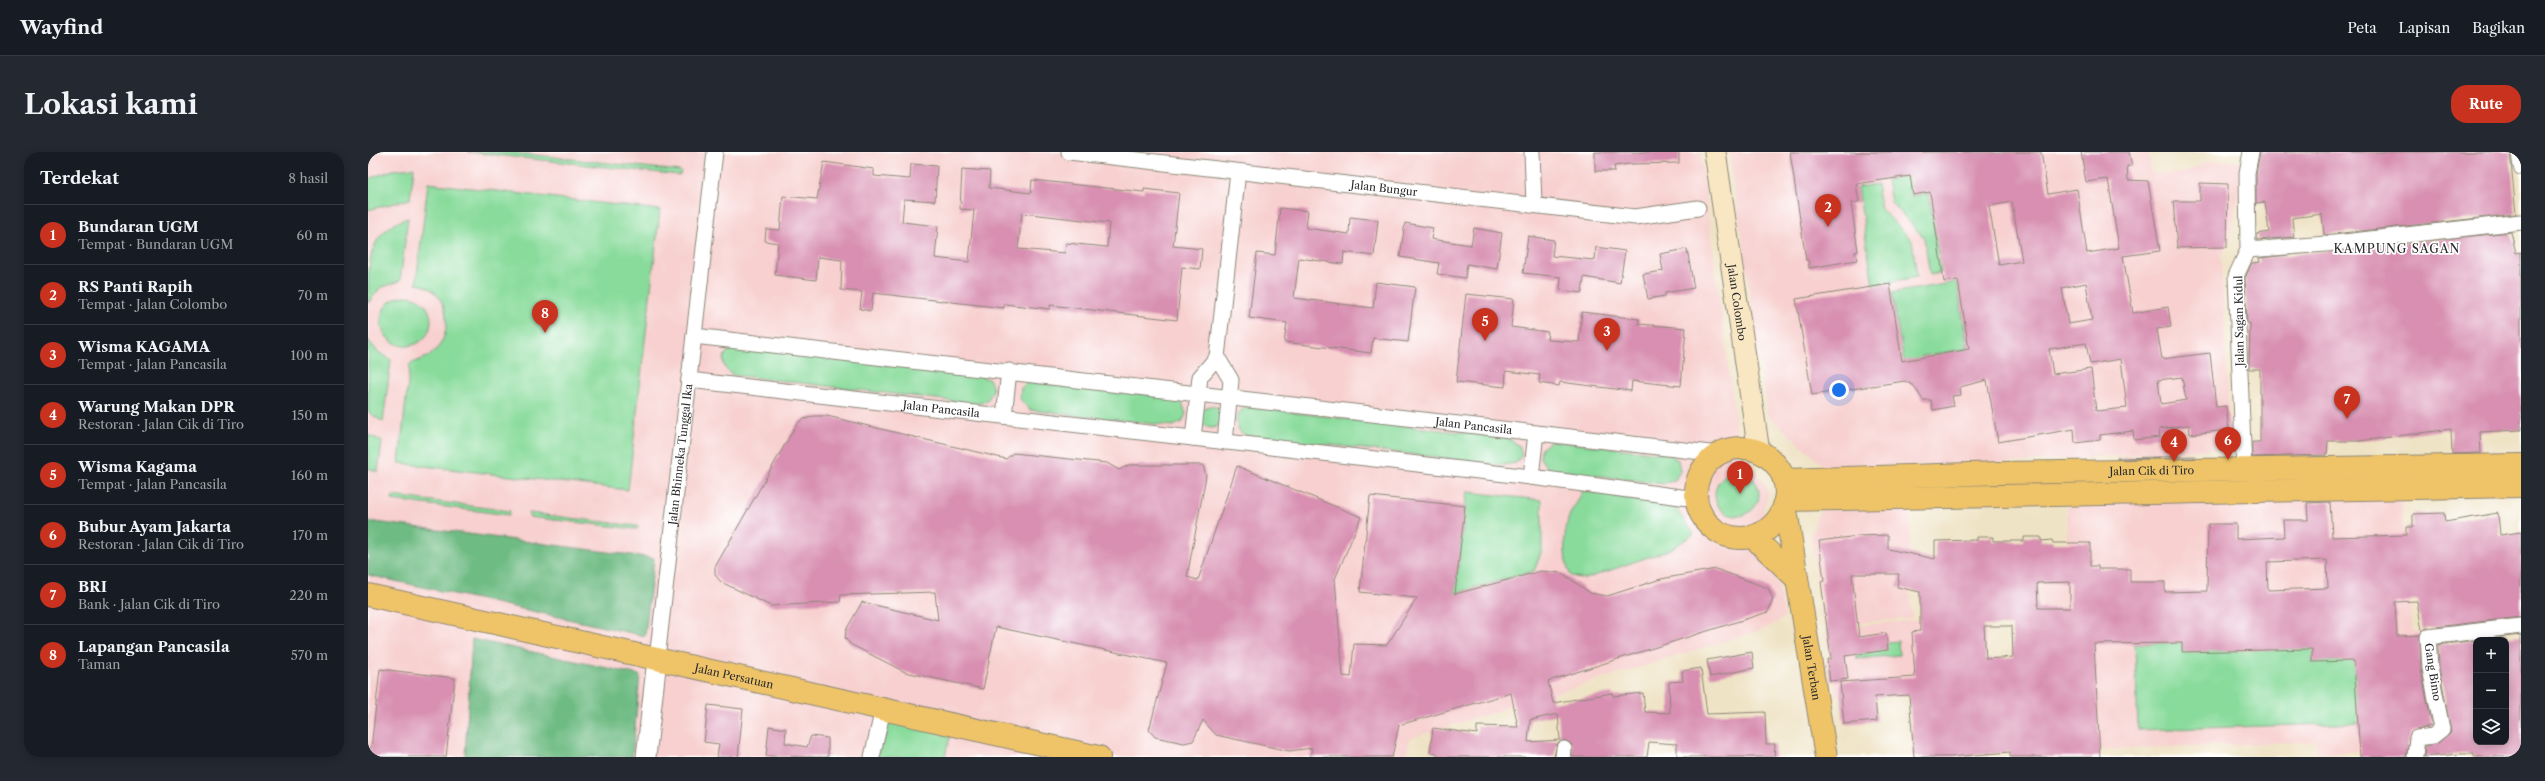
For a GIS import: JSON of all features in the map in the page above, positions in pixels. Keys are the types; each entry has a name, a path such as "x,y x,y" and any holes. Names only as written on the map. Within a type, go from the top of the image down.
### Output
{"main road":[{"name":"Jalan Colombo","path":"1715,152 1759,452"},
{"path":"1740,448 1759,452 1774,463 1785,495 1780,516 1771,527 1753,537 1732,538 1713,529 1703,517 1696,499 1696,487 1702,472 1719,454 1740,448"},
{"name":"Jalan Cik di Tiro","path":"1785,495 2001,473 2521,465"},
{"name":"Jalan Cik di Tiro","path":"1785,495 2521,486"},
{"name":"Jalan Terban","path":"1785,495 1826,757"},
{"path":"1753,537 1797,579"},
{"name":"Jalan Persatuan","path":"368,595 1099,757"}],"street":[{"name":"Jalan Bhinneka Tunggal Ika","path":"651,757 669,545 692,380 715,152"},
{"name":"Jalan Bhinneka Tunggal Ika","path":"697,336 721,152"},
{"name":"Jalan Bungur","path":"1069,152 1534,204 1635,217 1698,208"},
{"path":"1532,152 1534,204"},
{"name":"Jalan Sagan Kidul","path":"2244,470 2236,276 2248,250 2247,173 2250,152"},
{"path":"2519,152 2521,167"},
{"path":"1193,438 1200,376 1217,357 1238,172"},
{"path":"2248,250 2326,244 2521,222"},
{"name":"Jalan Pancasila","path":"697,336 1719,454"},
{"path":"1217,357 1231,380 1225,442"},
{"path":"1004,416 1009,371"},
{"name":"Jalan Pancasila","path":"692,380 1531,477 1696,499"},
{"path":"1531,477 1536,433"},
{"name":"Gang Bimo","path":"2416,757 2417,738 2434,736 2442,729 2430,668 2428,637 2521,626"},
{"name":"Jalan Bhinneka Tunggal Ika","path":"646,757 660,659"},
{"path":"872,757 883,709"}],"shaded area":[{"path":"368,152 1700,152 1741,465 1756,471 1766,487 1768,496 1763,510 1785,617 1767,628 1410,738 1406,757 368,757"},
{"path":"1729,152 2148,152 2152,173 2184,173 2208,161 2244,161 2230,240 2221,257 2231,448 1991,464 1826,468 1768,415"},
{"path":"2400,493 2413,632 2424,631 2436,742 2381,744 2381,750 2317,754 2316,741 2045,752 2039,584 2067,582 2067,500"},
{"path":"1910,509 1909,580 1912,618 1824,626 1811,536 1818,514 1822,510"},
{"path":"1945,617 1949,683 1836,695 1826,629"}],"green space":[{"path":"468,152 508,152 680,171 681,173 679,175"},
{"path":"1906,165 1911,196 1929,194 1941,273 1930,275 1924,238 1891,202 1887,180 1893,179 1891,168"},
{"path":"414,168 410,199 368,210 368,179 393,170"},
{"path":"428,183 660,210 628,490 399,463 410,364 435,351 445,332 445,311 441,301 435,293 427,287 416,284"},
{"path":"1877,184 1881,209 1912,240 1917,277 1873,285 1858,187"},
{"path":"408,218 400,281 380,288 368,303 370,261 373,250 385,231"},
{"path":"1957,282 1968,349 1922,356 1924,370 1905,367 1892,293"},
{"path":"401,296 411,296 424,303 431,316 431,326 424,339 411,346 401,346 392,342 385,335 381,326 381,316 385,307 392,300"},
{"path":"368,340 378,352 391,360 383,422 368,412"},
{"path":"738,347 981,376 990,380 993,390 988,400 978,404 733,375 727,370 723,361 728,351"},
{"path":"1027,382 1174,397 1182,403 1186,414 1182,422 1173,426 1030,410 1020,399 1021,388"},
{"path":"1211,406 1219,409 1222,417 1219,425 1211,428 1203,425 1200,417 1203,409"},
{"path":"1247,407 1508,438 1519,446 1522,455 1516,463 1504,465 1244,435 1240,432 1236,420 1240,412"},
{"path":"368,435 382,441 378,472 368,468"},
{"path":"1551,441 1669,454 1678,460 1680,471 1675,480 1663,484 1548,469 1540,458 1541,449"},
{"path":"1733,472 1741,472 1753,478 1759,490 1759,498 1753,510 1741,516 1733,516 1721,510 1715,498 1715,490 1721,478"},
{"path":"1582,491 1673,505 1694,534 1671,549 1585,579 1571,576 1566,561 1565,534 1569,517"},
{"path":"1467,492 1542,500 1542,550 1534,571 1455,593"},
{"path":"393,496 510,511 509,515 392,500"},
{"path":"529,513 637,526 638,528 529,517"},
{"path":"368,521 654,558 645,636 368,575"},
{"path":"2359,638 2362,723 2138,730 2135,644"},
{"path":"472,639 640,675 632,757 465,757"},
{"path":"1898,641 1899,655 1857,659 1855,645"},
{"path":"888,715 951,731 945,757 877,757"}],"building":[{"path":"1595,152 1679,152 1679,163 1630,164 1614,166 1615,171 1595,171"},
{"path":"1790,152 2041,152 2048,194 2077,189 2087,253 2119,248 2108,179 2086,182 2081,152 2129,152 2132,166 2127,166 2128,180 2148,181 2160,251 2123,256 2133,313 2168,307 2171,327 2157,329 2162,359 2210,353 2216,407 2226,406 2229,430 2190,434 2189,425 2159,429 2160,437 2134,440 2133,431 2100,435 2100,440 2075,443 2074,429 1998,442 1987,380 1960,387 1961,395 1952,396 1954,406 1933,410 1931,400 1923,400 1914,386 1905,381 1812,395 1796,299 1890,284 1902,361 1969,349 1958,280 1944,282 1930,192 1913,195 1910,176 1856,184 1859,202 1851,203 1858,251 1855,252 1857,260 1809,268 1808,260 1806,260","holes":["2012,202 2022,261 1999,265 1989,206","2086,283 2092,320 2068,324 2062,288","2086,343 2090,364 2121,359 2127,408 2096,411 2091,369 2053,374 2049,349","2182,377 2186,400 2161,404 2158,380"]},
{"path":"2260,152 2510,152 2516,214 2324,235 2322,214 2292,218 2294,237 2257,240 2257,234 2269,232 2265,202 2256,203 2256,174"},
{"path":"824,162 874,169 874,176 910,179 911,164 937,166 935,201 904,199 902,222 938,226 935,258 969,262 974,210 960,209 962,169 990,171 989,188 1031,193 1032,180 1144,192 1144,189 1179,193 1173,246 1202,249 1200,269 1182,267 1177,320 1050,305 1050,309 1004,304 1004,308 873,293 871,311 860,309 862,292 841,290 842,260 818,257 816,280 775,275 778,243 765,241 766,229 780,230 783,196 817,199","holes":["1022,213 1109,223 1107,247 1066,243 1065,253 1018,249"]},
{"path":"2200,183 2228,184 2227,247 2177,248 2173,201 2200,201"},
{"path":"1280,208 1308,211 1306,228 1349,234 1350,217 1378,220 1374,256 1344,252 1343,264 1299,258 1294,298 1373,308 1376,282 1415,287 1408,342 1373,338 1371,353 1284,342 1287,323 1249,318 1257,253 1275,255"},
{"path":"1405,223 1433,228 1431,239 1471,245 1474,228 1502,233 1497,269 1467,264 1465,278 1437,274 1439,263 1400,257"},
{"path":"2511,232 2516,253 2521,252 2521,430 2480,432 2481,453 2452,454 2451,429 2360,441 2328,441 2327,455 2252,457 2252,442 2260,442 2260,369 2249,369 2250,323 2247,323 2245,278 2252,263 2260,262 2259,258"},
{"path":"1528,236 1554,240 1552,256 1595,260 1596,247 1625,251 1620,283 1584,277 1582,293 1560,290 1561,277 1523,273"},
{"path":"1687,249 1694,288 1665,293 1665,296 1648,299 1643,274 1663,271 1660,254"},
{"path":"1466,294 1514,299 1511,327 1548,332 1547,340 1579,342 1582,312 1639,319 1639,324 1686,328 1681,386 1632,381 1631,391 1560,382 1559,386 1539,383 1540,375 1506,371 1505,387 1456,382"},
{"path":"815,416 827,416 1006,459 1013,453 1107,463 1119,470 1129,465 1203,465 1206,476 1187,577 1198,580 1237,466 1361,517 1335,579 1343,676 1351,677 1354,644 1387,645 1417,598 1360,592 1370,496 1465,506 1455,594 1541,571 1562,573 1590,593 1607,596 1661,579 1716,569 1768,588 1773,599 1768,612 1548,681 1553,703 1612,693 1613,696 1643,693 1645,712 1670,713 1669,682 1683,681 1682,671 1701,668 1707,714 1765,712 1766,744 1775,744 1774,757 1677,757 1677,744 1649,742 1647,757 1572,757 1572,745 1565,740 1557,744 1554,757 1437,757 1437,753 1430,752 1433,728 1477,734 1477,726 1518,727 1511,693 1399,725 1392,757 1310,757 1312,748 1289,751 1216,735 1203,720 1193,741 1184,743 1155,737 1149,730 1167,663 996,627 983,689 905,672 850,644 845,638 846,630 862,602 938,620 935,592 841,595 840,602 771,606 721,582 715,575 715,567 795,427 801,420","holes":["1558,714 1560,740 1528,742 1530,720"]},
{"path":"2195,456 2195,458 2117,459 2117,458"},
{"path":"2330,502 2332,537 2406,535 2406,527 2413,527 2413,514 2444,513 2445,522 2498,513 2500,535 2521,532 2521,617 2427,628 2422,631 2417,601 2395,602 2397,636 2420,635 2421,670 2432,725 2410,733 2406,757 2360,757 2354,661 2312,662 2312,649 2182,652 2182,643 2094,644 2100,757 2010,757 2010,752 1951,757 1914,757 1909,695 1875,697 1877,721 1844,724 1840,682 1915,677 1912,632 1920,631 1920,592 1897,587 1899,574 1852,574 1859,637 1886,633 1888,650 1845,656 1848,679 1830,681 1827,659 1831,659 1821,582 1824,581 1819,541 1858,536 1888,535 1888,549 1935,559 1935,541 1977,540 1977,537 1993,537 1993,541 2024,541 2024,537 2041,537 2041,541 2052,540 2053,543 2090,543 2090,566 2098,566 2098,569 2130,569 2130,582 2165,582 2165,592 2207,591 2208,524 2236,524 2236,539 2284,537 2283,520 2308,520 2307,503","holes":["2327,560 2328,588 2268,590 2267,562","2070,582 2070,608 2038,608 2037,583","1984,626 2012,626 2013,657 1986,659"]},
{"path":"2521,635 2521,757 2474,757 2474,754 2461,754 2424,757 2425,746 2438,743 2451,732 2439,667 2438,645 2473,640 2473,745 2509,745 2509,637 2504,637"},
{"path":"1752,652 1754,668 1710,677 1707,660"},
{"path":"380,669 455,678 446,757 370,757"},
{"path":"708,705 743,709 738,757 717,757 719,744 704,742"},
{"path":"769,726 786,729 785,743 807,747 811,736 828,738 828,757 766,756"}],"place":[{"name":"RS Panti Rapih","path":"1828,227"},
{"name":"Lapangan Pancasila","path":"545,333"},
{"name":"Wisma Kagama","path":"1485,341"},
{"name":"Wisma KAGAMA","path":"1607,351"},
{"name":"BRI","path":"2347,419"},
{"name":"Bubur Ayam Jakarta","path":"2228,460"},
{"name":"Warung Makan DPR","path":"2174,462"},
{"name":"Bundaran UGM","path":"1740,494"}],"district":[{"name":"KAMPUNG SAGAN","path":"2397,249"}]}
